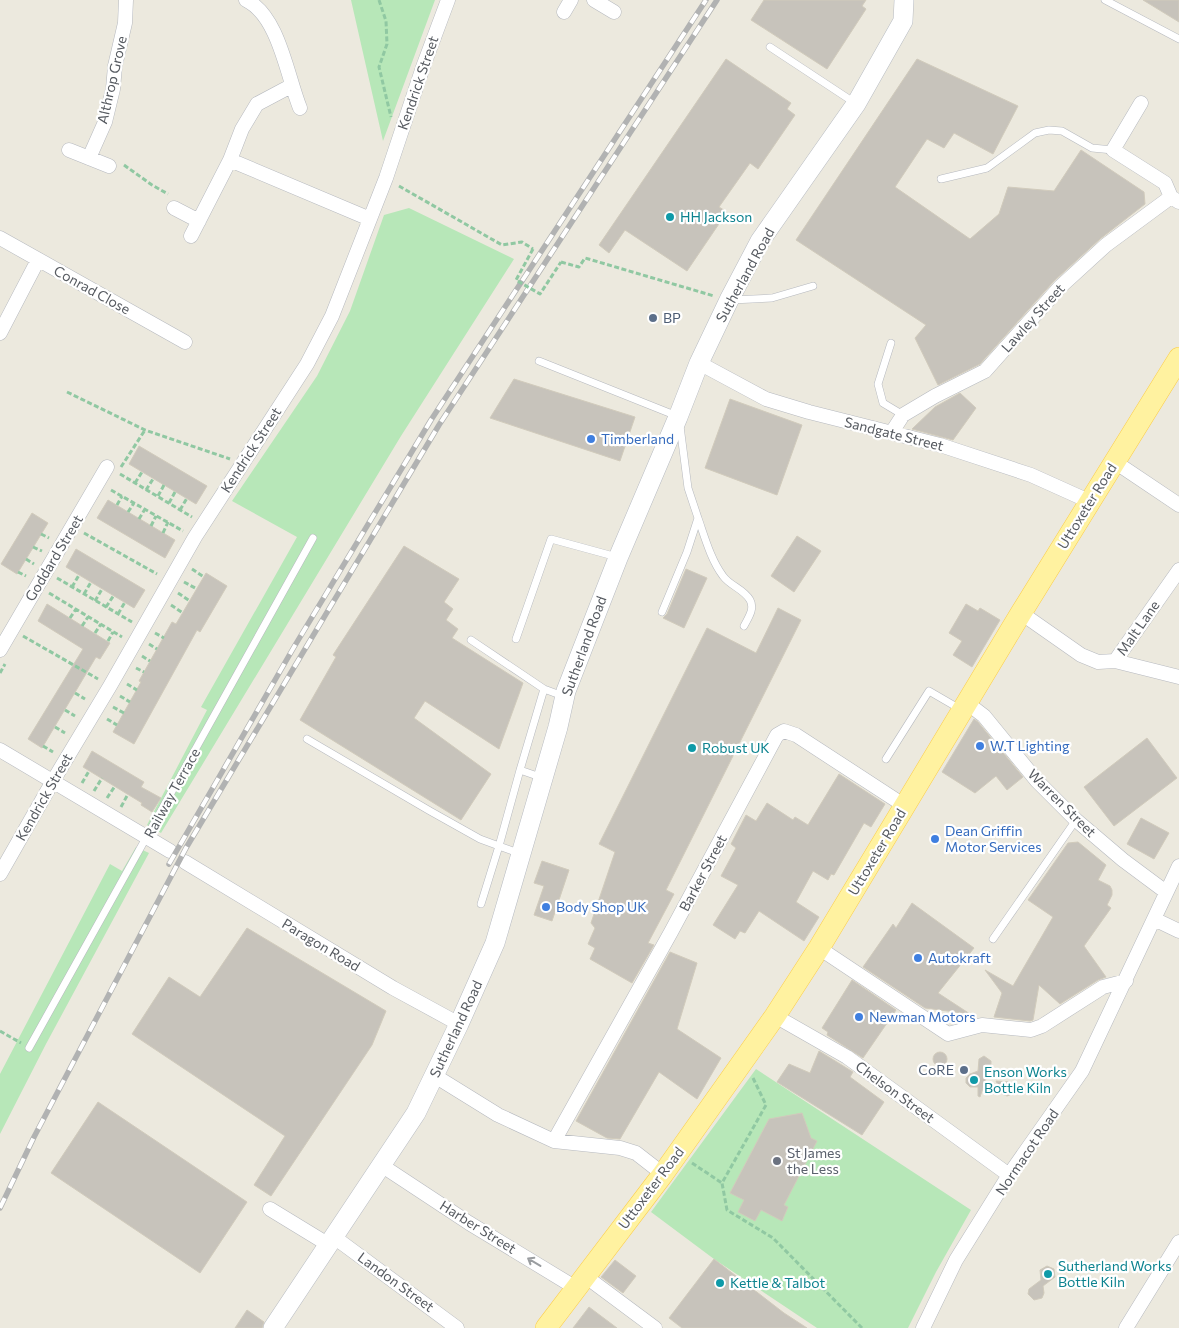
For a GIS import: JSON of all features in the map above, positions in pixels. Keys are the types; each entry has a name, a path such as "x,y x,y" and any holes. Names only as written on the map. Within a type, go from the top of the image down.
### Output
{"main road":[{"name":"Uttoxeter Road","path":"546,1328 663,1174 776,1016 1021,613 1179,358"}],"street":[{"name":"Althrop Grove","path":"89,158 105,122 113,89 115,66 125,23 126,0"},
{"path":"246,0 253,3 264,16 281,46 291,86 300,108"},
{"name":"Kendrick Street","path":"0,874 52,781 116,687 135,646 137,626 198,520 242,464 307,364 332,316 386,178 423,67 448,0"},
{"path":"594,0 614,12"},
{"name":"Sutherland Road","path":"274,1328 416,1113 460,1024 495,943 565,697 618,558 699,363 728,300 760,241 856,104 903,21 904,0"},
{"path":"191,236 230,160 242,130 257,104 291,86"},
{"path":"1141,103 1113,150 1165,183 1175,200"},
{"path":"69,150 109,166"},
{"path":"230,160 370,219"},
{"name":"Lawley Street","path":"892,432 903,414 984,371 1060,287 1106,245 1175,200"},
{"path":"174,208 199,221"},
{"name":"Conrad Close","path":"0,238 185,342"},
{"path":"0,333 38,260"},
{"name":"Sandgate Street","path":"699,363 766,398 809,412 940,445 1031,475 1091,502"},
{"path":"1115,462 1179,505"},
{"name":"Goddard Street","path":"0,650 34,582 73,526 107,467"},
{"name":"Malt Lane","path":"1115,661 1179,570"},
{"path":"1021,613 1080,655 1098,662 1115,661 1179,677"},
{"name":"Warren Street","path":"965,707 984,716 1037,781 1076,820 1123,860 1166,892"},
{"name":"Barker Street","path":"554,1141 778,735 784,731 796,735 905,806"},
{"path":"0,750 170,851"},
{"name":"Paragon Road","path":"186,862 393,988 460,1024"},
{"name":"Normacot Road","path":"924,1328 956,1260 1009,1175 1082,1071 1179,866"},
{"path":"1154,919 1179,931"},
{"path":"819,948 948,1034 982,1025 1031,1030 1042,1026 1103,987 1126,981"},
{"name":"Chelson Street","path":"776,1016 847,1057 1009,1175"},
{"path":"435,1076 498,1116 554,1141 620,1148 636,1153 663,1174"},
{"name":"Harber Street","path":"381,1165 469,1223 580,1282 655,1328"},
{"name":"Landon Street","path":"270,1209 331,1241 457,1328"},
{"path":"1126,1328 1179,1242"}],"lane":[{"path":"1105,0 1179,40"},
{"path":"770,47 856,104"},
{"path":"941,179 987,168 1035,133 1049,130 1062,131 1092,148 1113,150"},
{"path":"728,300 772,298 814,286"},
{"path":"891,343 878,384 883,403 903,414"},
{"path":"539,362 678,417 688,488 711,554 724,577 751,601 752,611 744,626"},
{"path":"662,612 687,552 698,518"},
{"name":"Railway Terrace","path":"29,1048 313,538"},
{"path":"516,639 552,539 618,558"},
{"path":"471,640 544,690 565,697"},
{"path":"481,904 544,690"},
{"path":"886,758 928,691 965,707"},
{"path":"307,739 480,839 521,854"},
{"path":"520,770 543,778"},
{"path":"993,939 1076,820"}],"path":[{"path":"379,0 386,21 387,44 379,67 397,144"},
{"path":"109,166 112,159 127,167 152,185 178,200 174,208"},
{"path":"386,178 502,245 522,242 533,249 516,280 540,294 560,262 579,267 585,258 728,300"},
{"path":"67,392 145,430 242,464"},
{"path":"107,467 198,520 190,535 180,539"},
{"path":"135,483 142,472"},
{"path":"146,490 153,478"},
{"path":"98,483 190,535"},
{"path":"158,496 164,485"},
{"path":"169,503 175,492"},
{"path":"116,505 122,496"},
{"path":"180,510 187,498"},
{"path":"128,512 134,503"},
{"path":"139,519 145,509"},
{"path":"151,526 156,516"},
{"path":"162,533 168,522"},
{"path":"73,526 159,575 163,568"},
{"path":"183,613 168,604 182,580 190,568 204,577"},
{"path":"18,572 135,646"},
{"path":"80,575 72,587 137,626"},
{"path":"182,580 197,590"},
{"path":"84,594 91,582"},
{"path":"95,601 102,589"},
{"path":"176,592 190,601"},
{"path":"106,608 114,596"},
{"path":"118,614 125,602"},
{"path":"70,618 76,609"},
{"path":"136,614 136,660"},
{"path":"82,626 88,616"},
{"path":"95,634 101,624"},
{"path":"118,646 135,646 156,625"},
{"path":"12,629 98,679 116,687 137,690"},
{"path":"108,641 113,632"},
{"path":"94,686 103,671"},
{"path":"116,687 130,702"},
{"path":"81,708 90,692"},
{"path":"75,693 86,699"},
{"path":"109,705 124,713"},
{"path":"65,710 76,716 72,722"},
{"path":"102,716 117,725"},
{"path":"55,727 65,734"},
{"path":"62,740 69,728"},
{"path":"43,746 54,753"},
{"path":"51,758 58,746"},
{"path":"81,784 89,771"},
{"path":"93,792 102,778"},
{"path":"74,780 127,812"},
{"path":"106,800 115,786"},
{"path":"120,808 128,794"},
{"path":"0,1031 29,1048"},
{"path":"739,1068 753,1078 766,1105 722,1183 728,1210 773,1238 862,1328"},
{"path":"687,1141 696,1147 688,1160 722,1183"}],"green space":[{"path":"351,0 435,0 383,141"},
{"path":"409,208 514,259 401,436 161,833 147,825 207,710 201,707 297,537 232,501 317,376 350,311 384,215"},
{"path":"136,847 149,853 46,1044 0,1134 0,1074 110,864 122,871"},
{"path":"756,1069 971,1210 936,1272 908,1328 817,1328 714,1259 651,1212"}],"building":[{"path":"764,0 866,0 862,6 866,9 827,69 751,20"},
{"path":"1143,0 1179,0 1179,22"},
{"path":"726,59 791,103 787,109 795,115 758,169 750,163 719,207 727,212 687,271 625,230 609,253 599,245"},
{"path":"917,59 1018,106 993,154 954,133 944,148 927,139 895,187 970,239 999,214 1008,187 1054,191 1081,150 1144,192 1145,204 1100,239 1054,281 980,364 938,385 915,338 926,325 796,240"},
{"name":"Timberland","path":"514,379 635,417 620,461 490,418"},
{"path":"960,393 976,408 953,440 912,429 935,407"},
{"path":"730,399 802,425 777,495 705,468"},
{"path":"139,446 207,486 196,504 129,464"},
{"path":"108,500 175,540 165,558 97,518"},
{"path":"32,513 48,523 17,574 1,564"},
{"path":"797,536 821,551 794,592 771,576"},
{"path":"404,546 459,579 444,602 453,609 446,620 458,629 452,638 523,683 499,749 425,701 414,718 491,774 461,820 300,720 336,657 333,655"},
{"path":"76,549 145,590 134,608 66,567"},
{"path":"686,569 707,578 684,628 663,618 667,614"},
{"path":"206,573 227,586 200,632 197,630 134,744 113,732 172,622 176,624"},
{"path":"47,604 110,643 100,659 96,657 42,748 28,739 83,649 38,621"},
{"path":"966,604 978,611 980,608 1000,620 972,667 953,655 962,641 949,633"},
{"name":"Robust UK","path":"778,608 801,620 666,890 674,894 648,943 654,945 632,983 590,959 595,948 588,944 595,928 591,923 615,852 599,844 707,628 756,653"},
{"path":"974,719 1023,777 1007,790 996,776 975,793 942,772"},
{"path":"1147,738 1177,778 1114,826 1084,787"},
{"path":"92,751 144,782 141,787 161,798 152,812 141,805 142,803 83,767"},
{"path":"839,774 885,804 871,827 864,823 834,875 831,874 828,880 813,871 796,902 819,917 804,941 759,911 745,933 740,931 735,939 713,925 738,885 721,876 736,848 731,844 746,815 756,821 767,803 793,820 795,817 808,825"},
{"path":"1141,818 1169,833 1154,859 1127,844"},
{"path":"1078,842 1106,865 1098,880 1110,886 1112,890 1112,895 1107,905 1111,908 1084,946 1106,977 1060,1004 1039,985 1033,1020 994,1017 1002,993 985,970 1013,986 1053,917 1028,900 1068,843"},
{"path":"542,861 569,870 552,921 534,915 544,886 534,883"},
{"name":"Autokraft","path":"912,903 974,948 938,993 970,1014 925,1008 863,967 893,924 896,928"},
{"path":"247,928 386,1011 372,1045 271,1196 254,1185 285,1136 132,1034 169,977 200,997"},
{"path":"670,952 697,963 677,1029 721,1058 697,1099 659,1072 620,1139 607,1138 576,1121"},
{"name":"Newman Motors","path":"852,980 896,1010 863,1058 827,1035 828,1032 822,1028"},
{"path":"819,1051 853,1072 850,1077 884,1102 862,1135 777,1082 789,1064 810,1073"},
{"name":"Enson Works Bottle Kiln","path":"940,1052 945,1054 947,1059 945,1064 940,1066 935,1064 933,1059 935,1054"},
{"path":"984,1056 991,1061 991,1064 980,1097 978,1096 978,1087 970,1087 966,1083 966,1078 978,1071 979,1059"},
{"name":"Enson Works Bottle Kiln","path":"996,1081 1011,1082 1014,1086 1012,1094 1007,1096 1002,1094"},
{"path":"98,1102 247,1202 200,1273 51,1173"},
{"name":"St James the Less","path":"802,1113 811,1138 817,1141 784,1205 788,1207 782,1221 761,1210 755,1221 738,1212 744,1200 730,1193 769,1119"},
{"name":"Kettle & Talbot","path":"714,1259 784,1313 807,1328 682,1328 669,1318"},
{"path":"615,1260 636,1276 623,1293 601,1277"},
{"path":"1047,1266 1054,1269 1055,1277 1043,1286 1044,1293 1042,1298 1034,1300 1028,1294 1029,1289 1041,1280 1040,1270"},
{"path":"589,1307 617,1328 573,1328"},
{"path":"247,1310 264,1322 262,1328 235,1328"}],"railway":[{"path":"169,864 294,647 431,420 706,0"},
{"path":"0,1208 34,1137 186,848 439,425 717,0"}],"place":[{"name":"HH Jackson","path":"670,217"},
{"name":"BP","path":"653,318"},
{"name":"Timberland","path":"591,439"},
{"name":"W.T Lighting","path":"980,746"},
{"name":"Robust UK","path":"692,748"},
{"name":"Dean Griffin Motor Services","path":"935,839"},
{"name":"Body Shop UK","path":"546,907"},
{"name":"Autokraft","path":"918,958"},
{"name":"Newman Motors","path":"859,1017"},
{"name":"CoRE","path":"964,1070"},
{"name":"Enson Works Bottle Kiln","path":"974,1080"},
{"name":"St James the Less","path":"777,1161"},
{"name":"Sutherland Works Bottle Kiln","path":"1048,1274"},
{"name":"Kettle & Talbot","path":"720,1283"}]}
